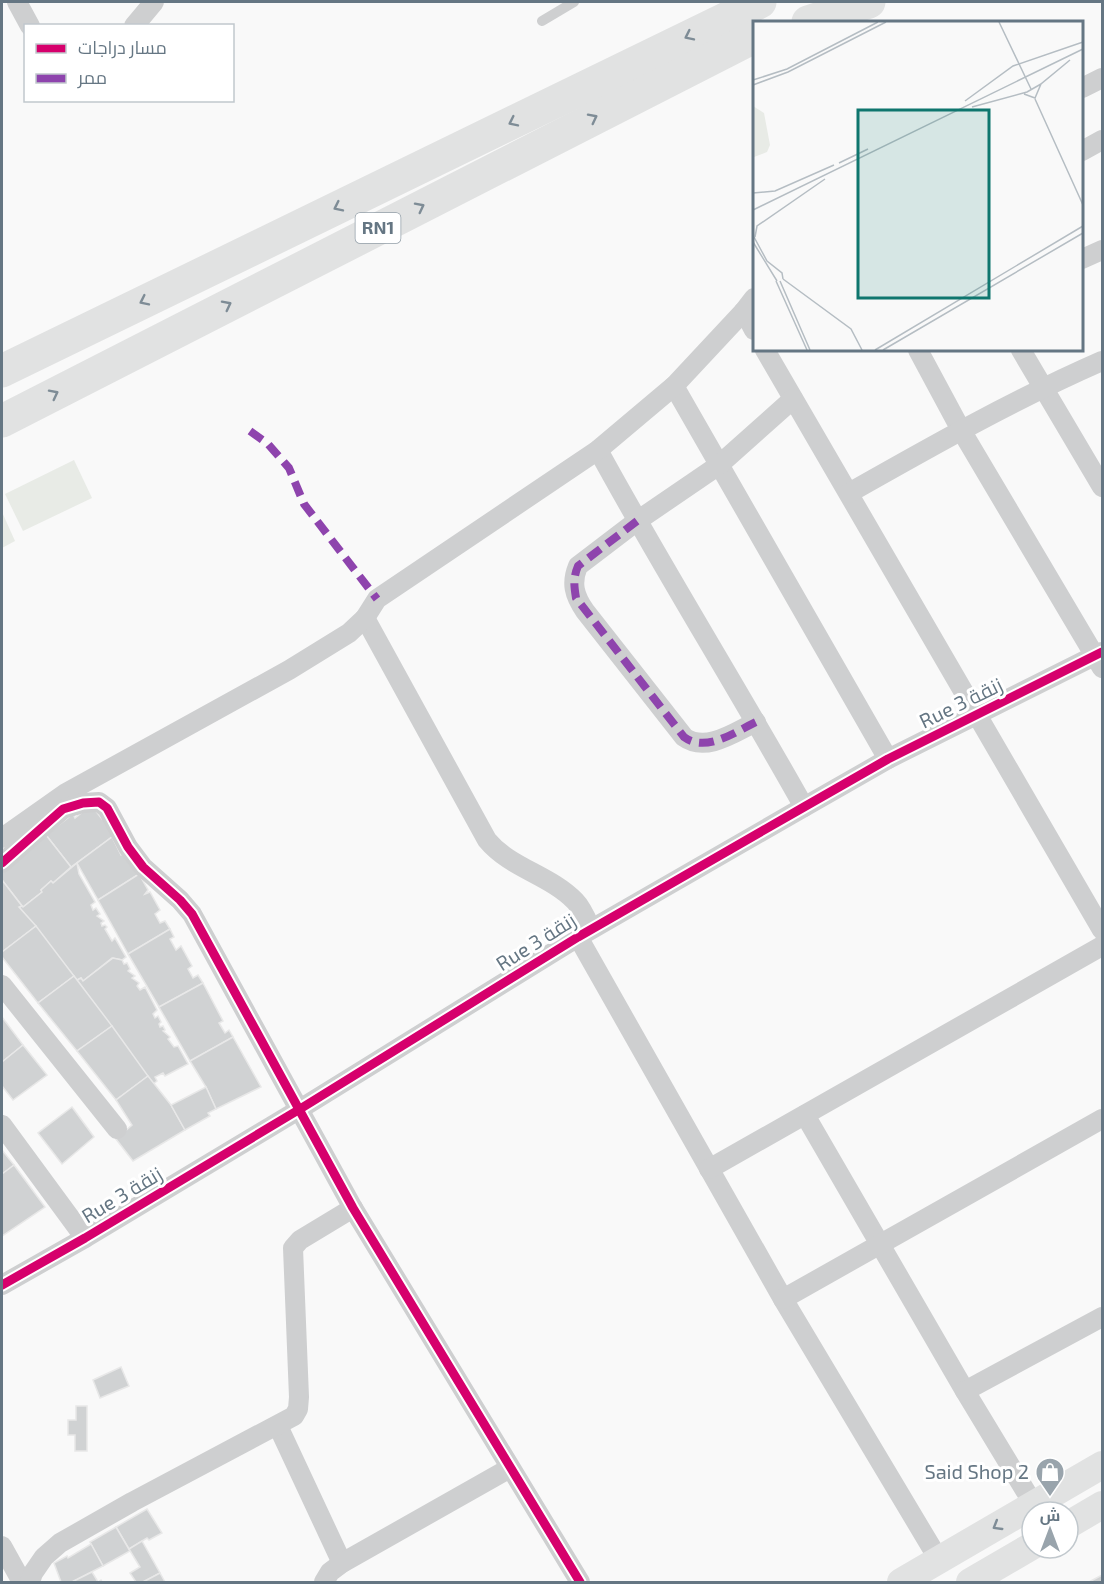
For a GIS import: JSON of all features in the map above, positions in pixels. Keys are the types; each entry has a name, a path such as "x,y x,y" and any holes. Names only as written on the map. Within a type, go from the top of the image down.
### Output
{"highway":[{"path":"739,37 758,2"},
{"path":"786,21 827,2"},
{"path":"810,21 869,2"},
{"name":"RN1","path":"2,371 739,37"},
{"name":"RN1","path":"2,421 739,37"}],"street":[{"path":"17,2 29,24"},
{"path":"136,24 154,2"},
{"path":"1083,88 1102,78"},
{"path":"1083,150 1102,140"},
{"path":"1083,259 1102,250"},
{"path":"749,305 753,325"},
{"path":"2,838 66,793 289,670 349,633 365,618 377,599 598,450 674,386 749,305"},
{"path":"766,351 1102,930"},
{"path":"919,351 961,430 1100,659"},
{"path":"1022,351 1102,488"},
{"path":"849,493 1043,387 1102,361"},
{"path":"674,386 888,759"},
{"path":"756,722 702,744 684,737 576,598 573,585 574,576 578,566 637,521 719,465 793,399"},
{"path":"598,450 804,807"},
{"path":"365,618 488,840 497,851 554,884 577,902 585,933 709,1169 783,1299 939,1560"},
{"name":"Rue 3 زنقة","path":"2,1285 300,1109 585,933 888,759 1100,659"},
{"path":"2,863 63,809 91,801 99,802 107,808 128,847 143,867 180,900 192,915 353,1208 580,1582"},
{"path":"709,1169 1102,946"},
{"path":"2,985 117,1130"},
{"path":"805,1115 1031,1500"},
{"path":"783,1299 1102,1119"},
{"path":"2,1125 85,1238"},
{"path":"30,1582 44,1557 68,1538 294,1416 298,1404 293,1248 300,1240 353,1208"},
{"path":"965,1391 1102,1317"},
{"path":"278,1426 342,1563"},
{"path":"1042,1500 1102,1465"},
{"path":"324,1582 330,1572 342,1563 510,1468"},
{"path":"1080,1518 1102,1505"},
{"path":"901,1582 1020,1513"},
{"path":"2,1546 22,1582"},
{"path":"970,1582 1020,1553"}],"lane":[{"path":"542,21 574,2"}],"shaded area":[{"path":"74,460 92,498 23,531 5,494"},
{"path":"2,512 15,541 2,548"}],"building":[{"path":"91,805 102,819 106,816 116,834 71,867 46,835 73,814 75,818"},
{"path":"46,835 71,867 53,883 51,881 41,890 42,892 23,907 2,880 2,871"},
{"path":"112,837 121,855 126,852 139,874 98,900 77,863"},
{"path":"77,863 79,874 95,902 91,905 93,910 96,908 100,914 97,916 104,921 101,923 102,926 107,927 105,929 112,941 115,938 126,957 122,960 112,958 83,981 81,978 77,980 19,907 23,907 42,892 41,890 51,881 53,883"},
{"path":"139,874 148,890 145,894 150,892 160,910 155,914 160,923 165,921 170,929 128,954 98,900"},
{"path":"2,880 22,906 19,907 36,926 2,952"},
{"path":"36,926 74,976 38,1003 2,957 2,952"},
{"path":"170,929 174,937 170,939 176,950 181,946 192,966 188,969 193,978 198,975 203,983 159,1007 128,954"},
{"path":"113,958 122,960 124,964 127,963 130,969 128,971 135,976 132,978 139,983 137,986 140,990 145,987 157,1010 153,1014 155,1018 158,1016 161,1022 160,1027 163,1026 165,1030 163,1031 170,1037 168,1039 174,1047 178,1046 188,1064 165,1076 163,1073 155,1077 157,1081 153,1084 77,980 81,978 83,981"},
{"path":"74,976 112,1026 77,1051 38,1003"},
{"path":"203,983 223,1021 219,1023 225,1033 229,1030 233,1037 190,1061 159,1007"},
{"path":"2,1017 23,1045 2,1062"},
{"path":"112,1026 148,1076 116,1100 77,1051"},
{"path":"233,1037 261,1087 216,1109 190,1061"},
{"path":"23,1045 47,1075 13,1100 2,1086 2,1062"},
{"path":"148,1076 171,1105 185,1130 133,1161 116,1139 132,1125 116,1100"},
{"path":"206,1087 216,1109 208,1113 210,1116 185,1130 171,1105"},
{"path":"72,1107 94,1137 62,1164 38,1133"},
{"path":"2,1150 14,1165 2,1174"},
{"path":"14,1165 45,1207 2,1236 2,1174"},
{"path":"121,1367 129,1386 100,1398 93,1380"},
{"path":"76,1406 87,1406 87,1451 75,1451 75,1435 68,1435 68,1420 76,1420"},
{"path":"147,1509 162,1533 149,1540 147,1538 129,1549 116,1527"},
{"path":"116,1527 130,1551 103,1566 90,1542"},
{"path":"142,1541 160,1573 143,1582 136,1582 130,1573 140,1567 129,1549"},
{"path":"91,1544 103,1566 72,1582 61,1582 54,1563 67,1556 68,1558"},
{"path":"92,1572 98,1582 72,1582"},
{"path":"160,1573 165,1582 143,1582"},
{"path":"1102,1575 1102,1582 1089,1582"}],"marked path":[{"path":"250,431 268,444 289,468 304,504 377,599"},
{"path":"637,521 578,566 574,582 576,598 684,737 702,743 711,742 756,722"}],"cycle path":[{"path":"2,1285 300,1109 578,937 888,759 1102,652"},
{"path":"2,863 63,809 83,803 99,802 107,808 128,847 143,867 192,914 353,1208 580,1582"}],"place":[{"name":"Said Shop 2","path":"1050,1498"}]}
